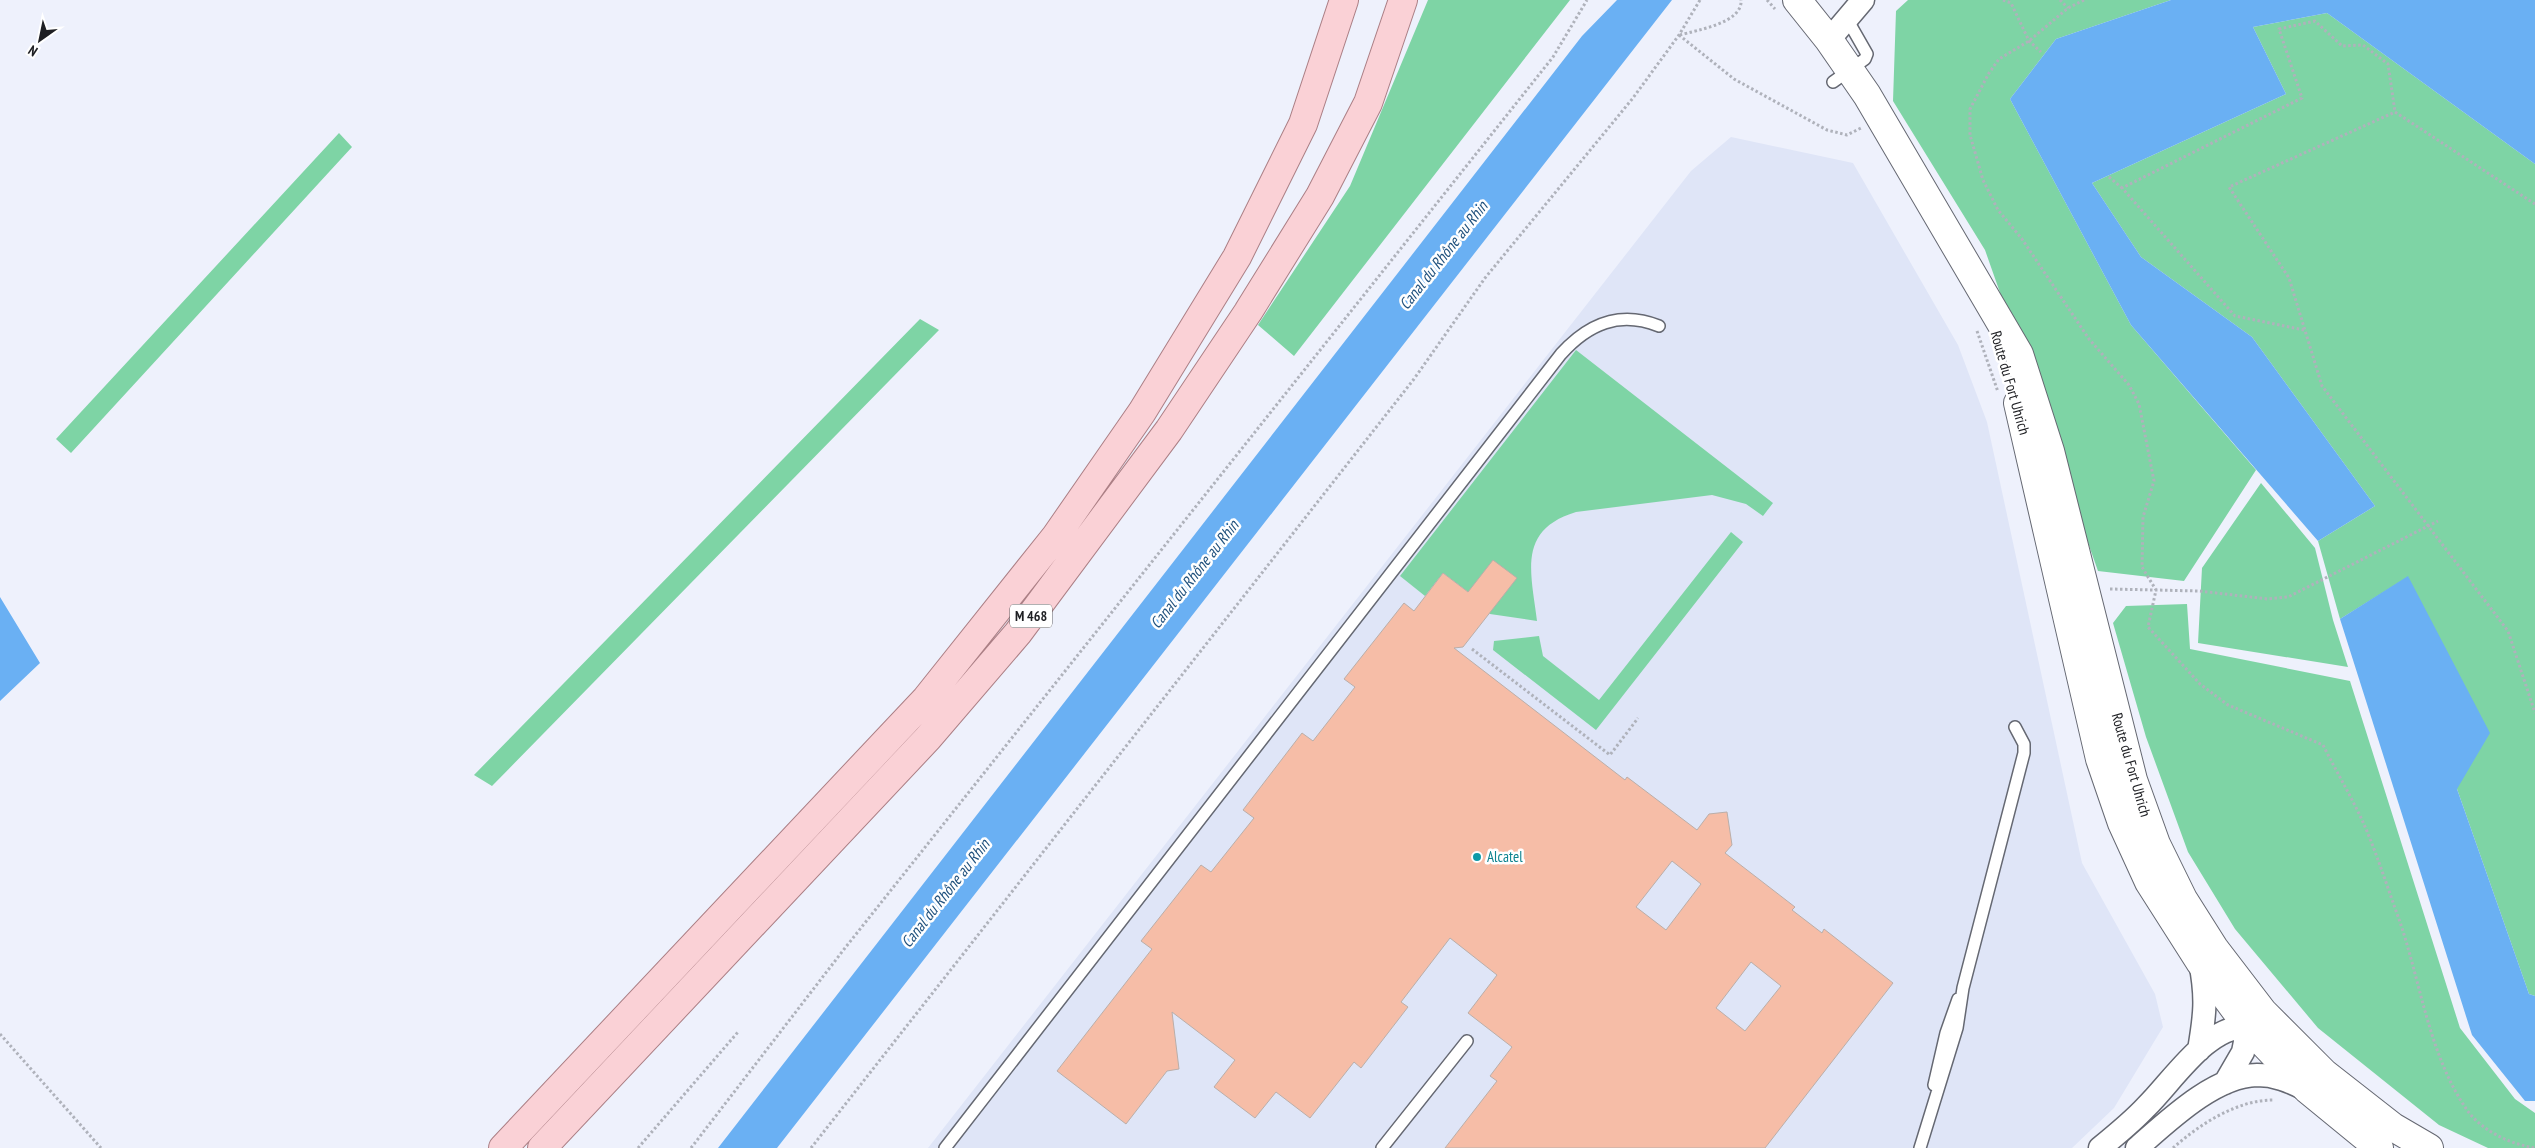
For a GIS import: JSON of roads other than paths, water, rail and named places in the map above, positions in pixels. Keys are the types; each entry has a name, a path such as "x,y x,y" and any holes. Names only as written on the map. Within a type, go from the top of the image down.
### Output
{"main road":[{"name":"M 468","path":"503,1148 926,699 1056,536 1142,412 1237,257 1302,124 1344,0"},
{"name":"M 468","path":"542,1148 928,738 1029,618 1169,430 1248,312 1320,196 1368,103 1403,0"}],"street":[{"name":"Route du Fort Uhrich","path":"1797,0 1829,40 1841,76 1907,160 2019,354 2050,451 2133,780 2156,844 2183,899 2214,948 2255,1020 2393,1127 2429,1148"},
{"path":"1829,40 1863,0"},
{"name":"Route du Fort Uhrich","path":"1984,292 2019,410 2100,759 2122,823 2149,882 2200,962 2255,1020 2308,1090 2379,1148"},
{"path":"2199,1050 2205,1016 2206,992 2200,962"},
{"path":"2100,1148 2145,1108 2199,1050 2216,1035 2235,1026 2255,1020"},
{"path":"2225,1082 2243,1052 2255,1020"},
{"path":"2137,1148 2184,1109 2225,1082 2256,1075 2282,1078 2308,1090"}],"lane":[{"path":"1841,76 1865,59 1866,54 1847,19"},
{"path":"944,1148 1561,354 1578,337 1605,322 1636,320 1659,326"},
{"path":"1920,1148 1957,1028 1963,988 2024,752 2024,744 2015,726"},
{"path":"1382,1148 1467,1041"}],"water":[{"name":"Canal du Rhône au Rhin","path":"1617,0 1672,0 777,1148 718,1148 1582,36"},
{"path":"2171,0 2535,0 2535,164 2327,13 2253,27 2286,94 2092,183 2141,257 2252,337 2375,506 2318,541 2131,325 2010,99 2056,39"},
{"path":"2408,576 2490,733 2457,789 2529,994 2535,996 2535,1101 2525,1101 2472,1035 2340,619"},
{"path":"0,597 40,663 0,701"}],"place":[{"name":"Alcatel","path":"1477,857"}]}
